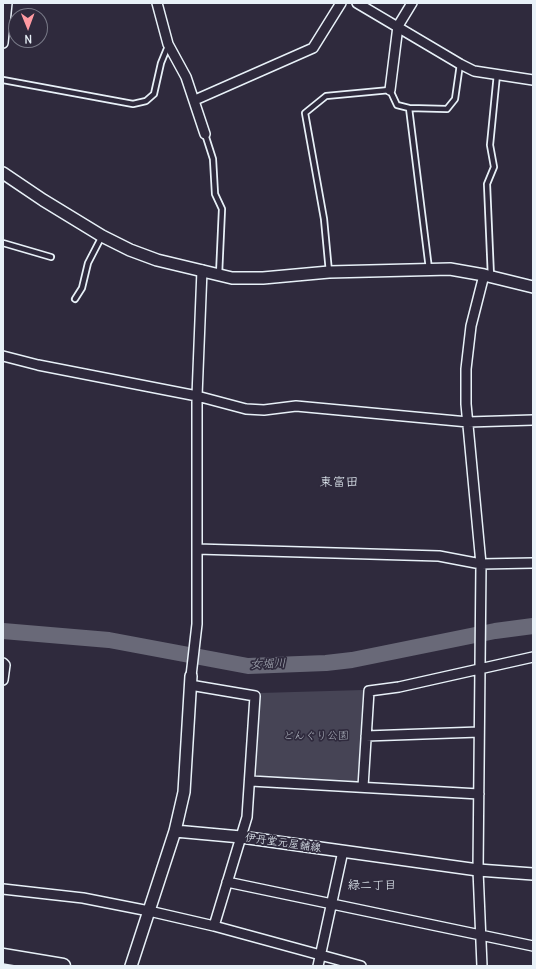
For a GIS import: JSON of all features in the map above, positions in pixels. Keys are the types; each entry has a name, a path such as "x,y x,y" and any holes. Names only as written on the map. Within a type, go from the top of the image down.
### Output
{"main road":[{"path":"3,956 63,966"}],"street":[{"path":"3,43 7,3"},
{"path":"157,3 168,44 186,77 195,100 205,134"},
{"path":"195,100 314,48 341,3"},
{"path":"357,3 474,71 533,80"},
{"path":"390,90 398,26 412,3"},
{"path":"3,173 43,200 102,236 130,250 157,260 218,275 244,279 329,272 450,269 533,287"},
{"path":"131,966 175,831 184,792 191,680 197,624 197,396 202,270"},
{"path":"482,966 478,870 478,658 480,564 468,422 466,369 471,326 487,276"},
{"path":"3,356 38,365 197,396 246,409 264,410 296,406 468,422 533,420"},
{"path":"197,549 439,556 480,564 533,563"},
{"path":"363,787 368,691 399,687 533,657"},
{"path":"3,663 5,665 3,680"},
{"path":"191,680 255,696 251,781 247,817 214,926"},
{"path":"366,736 478,732"},
{"path":"251,781 478,794"},
{"name":"伊丹堂元屋舗線","path":"175,831 241,837 478,870 533,874"},
{"path":"318,966 333,905 343,851"},
{"path":"227,882 533,946"},
{"path":"3,889 83,898 149,911 214,926 361,966"}],"lane":[{"path":"3,80 133,104 146,101 154,94 161,63 168,44"},
{"path":"329,272 324,219 305,113 326,96 390,90 397,106 409,108 447,109 454,99 460,64"},
{"path":"487,276 487,184 494,167 490,146 497,74"},
{"path":"409,108 429,269"},
{"path":"205,134 213,159 215,194 222,209 218,275"},
{"path":"75,299 82,288 88,263 102,236"},
{"path":"3,243 52,257"}],"green space":[{"name":"どんぐり公園","path":"363,690 358,780 356,783 258,778 256,776 260,693"}],"waterway":[{"name":"女堀川","path":"3,631 109,640 248,666 326,663 352,660 495,631 533,626"}],"district":[{"name":"東富田","path":"339,482"},
{"name":"緑二丁目","path":"372,886"}]}
